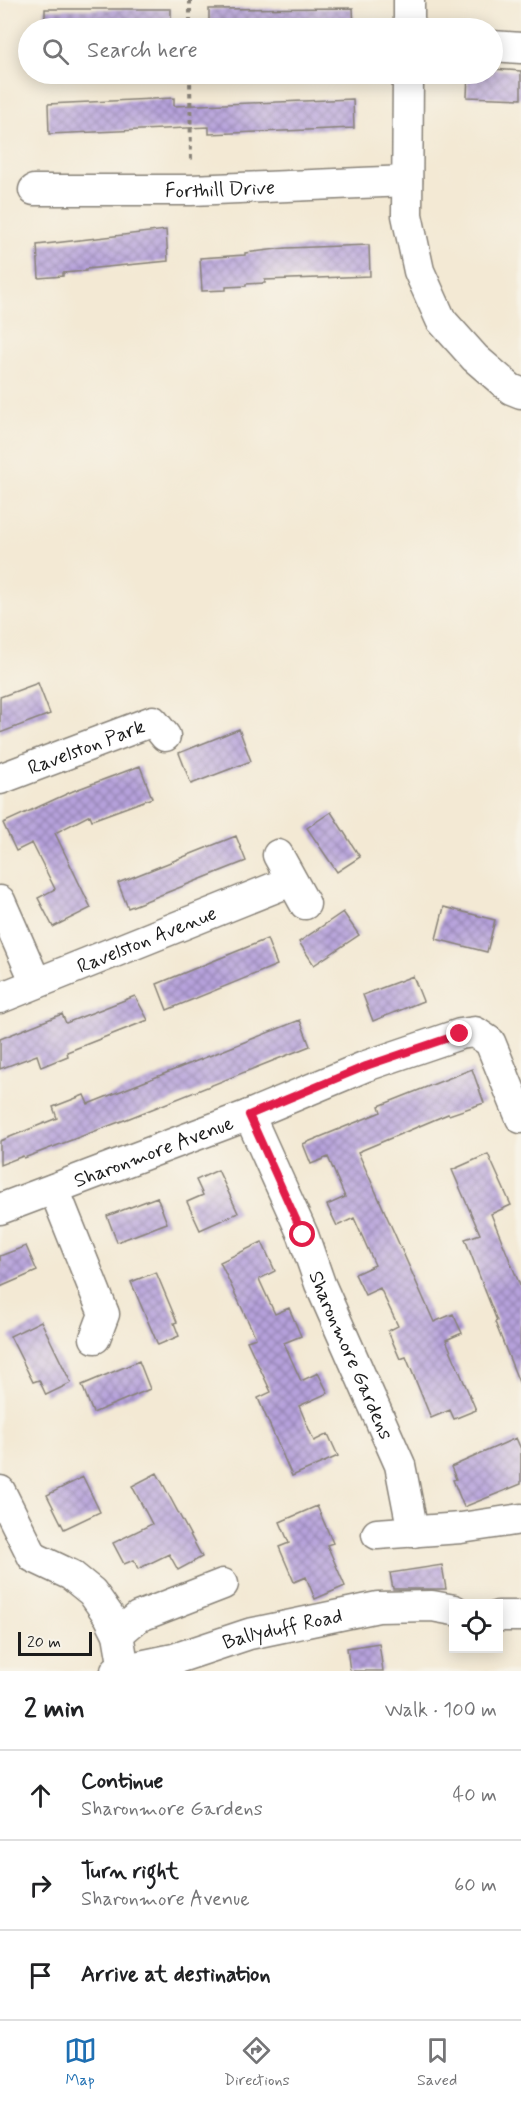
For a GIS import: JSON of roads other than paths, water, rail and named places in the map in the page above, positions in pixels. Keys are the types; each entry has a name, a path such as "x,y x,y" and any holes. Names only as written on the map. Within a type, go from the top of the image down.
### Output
{"street":[{"path":"409,0 409,18"},
{"path":"503,47 521,48"},
{"path":"408,84 407,215 419,271 441,320 475,358 511,389 521,393"},
{"name":"Forthill Drive","path":"34,190 191,190 407,181"},
{"name":"Ravelston Park","path":"0,779 153,722 165,736"},
{"name":"Ravelston Avenue","path":"0,998 291,880"},
{"path":"0,901 36,983"},
{"name":"Sharonmore Avenue","path":"0,1209 249,1115 366,1066 460,1034 475,1032 490,1042 521,1118"},
{"name":"Sharonmore Gardens","path":"249,1115 303,1235 320,1284 400,1465 413,1532"},
{"path":"54,1189 104,1314 95,1338"},
{"path":"0,1491 33,1557 71,1575 92,1592 109,1616 118,1634 120,1670"},
{"path":"376,1534 462,1528 521,1519"},
{"path":"118,1634 138,1617 223,1584"},
{"name":"Ballyduff Road","path":"120,1670 174,1659 249,1634 378,1607 432,1606 449,1609"},
{"path":"503,1616 521,1616"}]}
